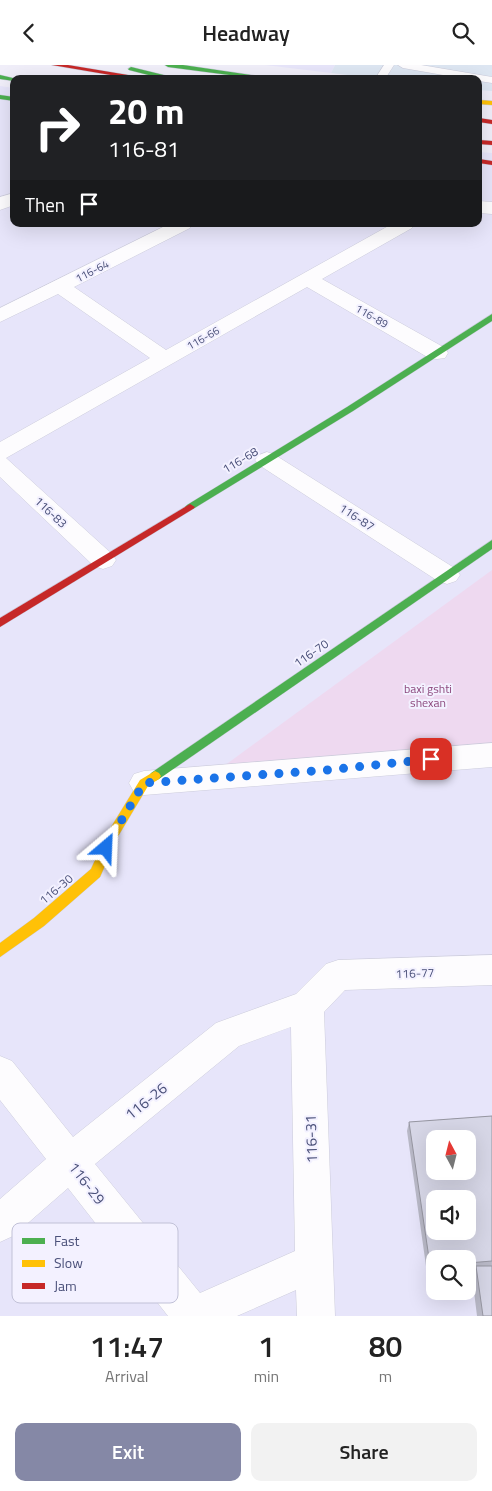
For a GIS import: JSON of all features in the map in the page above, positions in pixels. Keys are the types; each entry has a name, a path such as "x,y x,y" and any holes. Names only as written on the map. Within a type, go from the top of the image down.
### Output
{"main road":[{"path":"55,65 122,75"},
{"path":"118,65 158,75"},
{"path":"168,65 245,75"},
{"name":"116-68","path":"0,623 267,460 492,317"},
{"name":"116-70","path":"144,783 492,544"},
{"name":"116-30","path":"0,951 39,922 96,873 112,836 144,783"}],"street":[{"name":"116-64","path":"0,316 177,227"},
{"name":"116-66","path":"0,452 401,227"},
{"name":"116-89","path":"307,279 437,353"},
{"path":"61,287 166,359"},
{"name":"116-87","path":"267,460 447,575"},
{"name":"116-83","path":"0,464 103,560"},
{"path":"144,783 328,770 431,759 492,755"},
{"name":"116-77","path":"308,1006 338,975 492,970"},
{"name":"116-26","path":"0,1223 70,1162 228,1034 308,1006"},
{"name":"116-31","path":"308,1006 316,1316"},
{"name":"116-29","path":"0,1073 119,1223"},
{"name":"116-29","path":"178,1297 193,1316 314,1262"}],"lane":[{"path":"403,65 462,75"}],"shaded area":[{"path":"265,65 335,65 331,73"},
{"path":"335,65 492,65 492,91 482,90 482,75 348,75 331,73"},
{"path":"0,86 10,87 10,227 482,227 482,152 492,153 492,1316 0,1316"}],"green space":[{"name":"baxi gshti shexan","path":"492,570 492,753 213,774"}],"building":[{"path":"492,1116 492,1261 476,1262 476,1250 428,1250 426,1240 476,1240 476,1190 426,1190 426,1238 409,1122"},
{"path":"476,1266 492,1266 492,1316 483,1316"}],"traffic: fast":[{"path":"168,65 245,75"},
{"path":"131,69 157,75"},
{"path":"0,77 10,78"},
{"path":"0,97 10,98"},
{"path":"190,507 350,409 492,317"},
{"path":"155,776 492,544"}],"traffic: slow":[{"path":"482,102 492,103"},
{"path":"0,951 39,922 96,873 112,836 144,783 155,776"}],"traffic: jam":[{"path":"55,65 122,75"},
{"path":"482,120 492,122"},
{"path":"482,142 492,143"},
{"path":"482,161 492,163"},
{"path":"0,623 190,507"}],"route":[{"path":"106,848 144,783 328,770 431,759"}]}
